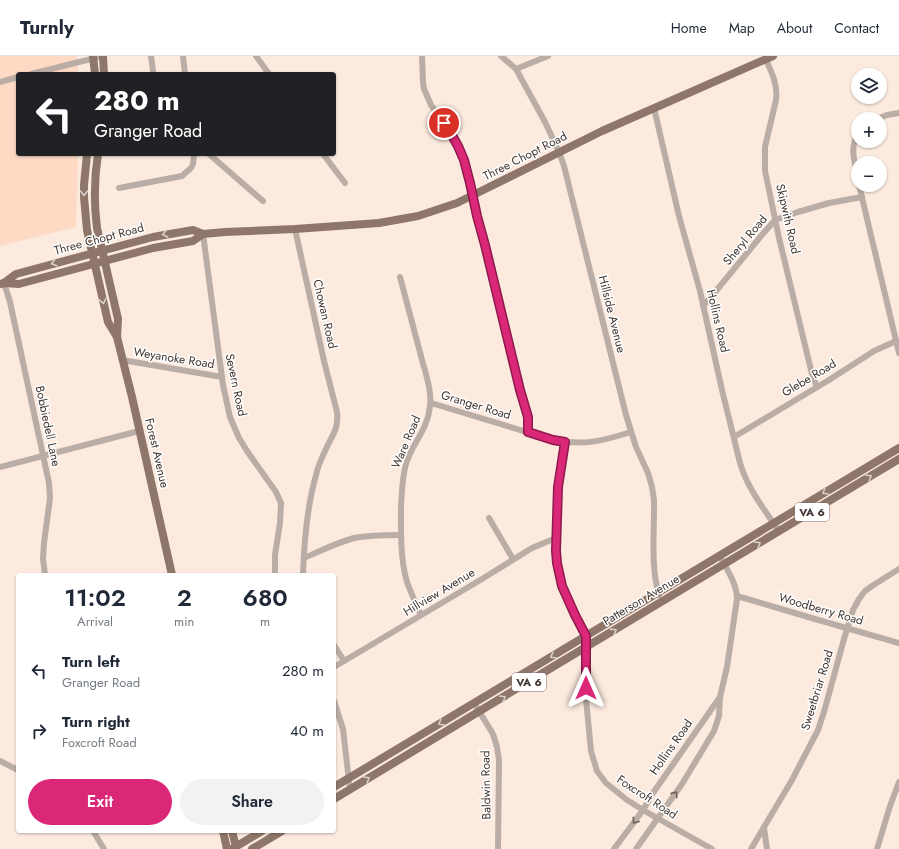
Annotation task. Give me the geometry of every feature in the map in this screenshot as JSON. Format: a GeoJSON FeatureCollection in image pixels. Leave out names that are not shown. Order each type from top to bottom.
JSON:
{"type":"FeatureCollection","features":[{"type":"Feature","properties":{"kind":"main road"},"geometry":{"type":"LineString","coordinates":[[103,56],[104,72]]}},
{"type":"Feature","properties":{"kind":"main road"},"geometry":{"type":"LineString","coordinates":[[93,57],[95,72]]}},
{"type":"Feature","properties":{"kind":"main road","name":"Three Chopt Road"},"geometry":{"type":"LineString","coordinates":[[2,283],[16,274],[102,250],[172,233],[193,230],[203,234],[379,224],[437,210],[473,196],[602,131],[768,57]]}},
{"type":"Feature","properties":{"kind":"main road","name":"Forest Avenue"},"geometry":{"type":"LineString","coordinates":[[87,156],[84,184],[84,208],[87,230],[108,322],[117,336]]}},
{"type":"Feature","properties":{"kind":"main road","name":"Forest Avenue"},"geometry":{"type":"LineString","coordinates":[[98,156],[94,191],[96,218],[118,318],[117,336],[122,360],[132,397],[172,573]]}},
{"type":"Feature","properties":{"kind":"main road","name":"Three Chopt Road"},"geometry":{"type":"LineString","coordinates":[[2,283],[19,284],[152,248],[193,241],[203,234]]}},
{"type":"Feature","properties":{"kind":"main road","name":"Patterson Avenue"},"geometry":{"type":"LineString","coordinates":[[336,786],[773,523],[898,454]]}},
{"type":"Feature","properties":{"kind":"main road","name":"Patterson Avenue"},"geometry":{"type":"LineString","coordinates":[[336,798],[779,531],[898,454]]}},
{"type":"Feature","properties":{"kind":"main road"},"geometry":{"type":"LineString","coordinates":[[223,833],[227,849]]}},
{"type":"Feature","properties":{"kind":"main road"},"geometry":{"type":"LineString","coordinates":[[232,833],[234,848],[259,833]]}},
{"type":"Feature","properties":{"kind":"main road"},"geometry":{"type":"LineString","coordinates":[[252,849],[279,833]]}},
{"type":"Feature","properties":{"kind":"street"},"geometry":{"type":"LineString","coordinates":[[38,72],[93,57],[103,56]]}},
{"type":"Feature","properties":{"kind":"street"},"geometry":{"type":"LineString","coordinates":[[151,56],[153,72]]}},
{"type":"Feature","properties":{"kind":"street"},"geometry":{"type":"LineString","coordinates":[[183,56],[185,72]]}},
{"type":"Feature","properties":{"kind":"street"},"geometry":{"type":"LineString","coordinates":[[256,56],[268,72]]}},
{"type":"Feature","properties":{"kind":"street"},"geometry":{"type":"LineString","coordinates":[[422,56],[424,89],[431,105],[450,132],[464,160],[520,390],[528,417],[528,432]]}},
{"type":"Feature","properties":{"kind":"street","name":"Hillside Avenue"},"geometry":{"type":"LineString","coordinates":[[501,56],[516,68],[559,152],[564,166],[626,415],[636,447],[648,473],[652,487],[654,500],[654,572],[661,602]]}},
{"type":"Feature","properties":{"kind":"street"},"geometry":{"type":"LineString","coordinates":[[516,68],[548,56]]}},
{"type":"Feature","properties":{"kind":"street","name":"Skipwith Road"},"geometry":{"type":"LineString","coordinates":[[768,57],[777,94],[767,135],[764,159],[765,171],[775,220],[816,387]]}},
{"type":"Feature","properties":{"kind":"street"},"geometry":{"type":"LineString","coordinates":[[0,82],[16,78]]}},
{"type":"Feature","properties":{"kind":"street","name":"Hollins Road"},"geometry":{"type":"LineString","coordinates":[[654,108],[679,216],[700,292],[722,390],[744,475],[752,491],[779,531]]}},
{"type":"Feature","properties":{"kind":"street"},"geometry":{"type":"LineString","coordinates":[[887,115],[899,113]]}},
{"type":"Feature","properties":{"kind":"street"},"geometry":{"type":"LineString","coordinates":[[119,188],[182,176],[191,168],[194,156]]}},
{"type":"Feature","properties":{"kind":"street"},"geometry":{"type":"LineString","coordinates":[[211,156],[263,201]]}},
{"type":"Feature","properties":{"kind":"street"},"geometry":{"type":"LineString","coordinates":[[325,156],[345,183]]}},
{"type":"Feature","properties":{"kind":"street"},"geometry":{"type":"LineString","coordinates":[[861,192],[899,353]]}},
{"type":"Feature","properties":{"kind":"street","name":"Sheryl Road"},"geometry":{"type":"LineString","coordinates":[[703,306],[760,236],[775,220],[798,212],[862,197]]}},
{"type":"Feature","properties":{"kind":"street","name":"Chowan Road"},"geometry":{"type":"LineString","coordinates":[[295,229],[322,353],[337,412],[337,424],[326,448],[314,481],[307,516],[303,573]]}},
{"type":"Feature","properties":{"kind":"street","name":"Severn Road"},"geometry":{"type":"LineString","coordinates":[[203,234],[227,405],[234,427],[247,451],[268,479],[279,498],[281,509],[275,555],[275,573]]}},
{"type":"Feature","properties":{"kind":"street","name":"Ware Road"},"geometry":{"type":"LineString","coordinates":[[400,277],[428,383],[431,403],[428,420],[406,464],[402,488],[401,535],[404,569],[407,581],[421,615]]}},
{"type":"Feature","properties":{"kind":"street","name":"Bobbiedell Lane"},"geometry":{"type":"LineString","coordinates":[[2,283],[10,302],[49,483],[50,498],[43,559],[45,573]]}},
{"type":"Feature","properties":{"kind":"street","name":"Glebe Road"},"geometry":{"type":"LineString","coordinates":[[734,437],[874,351],[896,341]]}},
{"type":"Feature","properties":{"kind":"street","name":"Weyanoke Road"},"geometry":{"type":"LineString","coordinates":[[122,360],[222,377]]}},
{"type":"Feature","properties":{"kind":"street","name":"Granger Road"},"geometry":{"type":"LineString","coordinates":[[431,403],[553,440],[565,442],[579,443],[597,441],[631,432]]}},
{"type":"Feature","properties":{"kind":"street"},"geometry":{"type":"LineString","coordinates":[[0,467],[139,430]]}},
{"type":"Feature","properties":{"kind":"street","name":"Foxcroft Road"},"geometry":{"type":"LineString","coordinates":[[565,442],[558,487],[556,538],[557,563],[562,586],[586,636],[586,699],[591,751],[597,771],[606,783],[616,792],[643,810],[712,849]]}},
{"type":"Feature","properties":{"kind":"street"},"geometry":{"type":"LineString","coordinates":[[489,518],[513,559]]}},
{"type":"Feature","properties":{"kind":"street"},"geometry":{"type":"LineString","coordinates":[[304,558],[335,544],[354,538],[366,536],[401,535]]}},
{"type":"Feature","properties":{"kind":"street","name":"Hillview Avenue"},"geometry":{"type":"LineString","coordinates":[[336,666],[513,559],[532,548],[556,538]]}},
{"type":"Feature","properties":{"kind":"street","name":"Hollins Road"},"geometry":{"type":"LineString","coordinates":[[636,849],[682,784],[714,731],[719,716],[720,697],[727,667],[737,596],[735,586],[719,556]]}},
{"type":"Feature","properties":{"kind":"street","name":"Sweetbriar Road"},"geometry":{"type":"LineString","coordinates":[[751,849],[792,780],[818,730],[847,628],[858,599],[875,584],[899,569]]}},
{"type":"Feature","properties":{"kind":"street","name":"Woodberry Road"},"geometry":{"type":"LineString","coordinates":[[737,596],[899,643]]}},
{"type":"Feature","properties":{"kind":"street"},"geometry":{"type":"LineString","coordinates":[[336,648],[344,661]]}},
{"type":"Feature","properties":{"kind":"street","name":"Hollins Road"},"geometry":{"type":"LineString","coordinates":[[614,849],[643,810],[653,793],[720,697]]}},
{"type":"Feature","properties":{"kind":"street","name":"Baldwin Road"},"geometry":{"type":"LineString","coordinates":[[474,703],[491,729],[497,746],[499,760],[498,849]]}},
{"type":"Feature","properties":{"kind":"street"},"geometry":{"type":"LineString","coordinates":[[336,707],[343,729],[350,790]]}},
{"type":"Feature","properties":{"kind":"street"},"geometry":{"type":"LineString","coordinates":[[0,761],[16,769]]}},
{"type":"Feature","properties":{"kind":"street"},"geometry":{"type":"LineString","coordinates":[[877,849],[899,782]]}},
{"type":"Feature","properties":{"kind":"street"},"geometry":{"type":"LineString","coordinates":[[764,828],[767,849]]}},
{"type":"Feature","properties":{"kind":"street"},"geometry":{"type":"LineString","coordinates":[[94,833],[104,849]]}},
{"type":"Feature","properties":{"kind":"shaded area"},"geometry":{"type":"Polygon","coordinates":[[[0,56],[77,56],[78,72],[16,72],[16,156],[78,156],[76,227],[0,246],[0,56]]]}},
{"type":"Feature","properties":{"kind":"route"},"geometry":{"type":"LineString","coordinates":[[444,123],[458,146],[464,160],[520,390],[528,417],[528,432],[553,440],[565,442],[558,487],[557,563],[562,586],[586,636],[586,688]]}}]}
